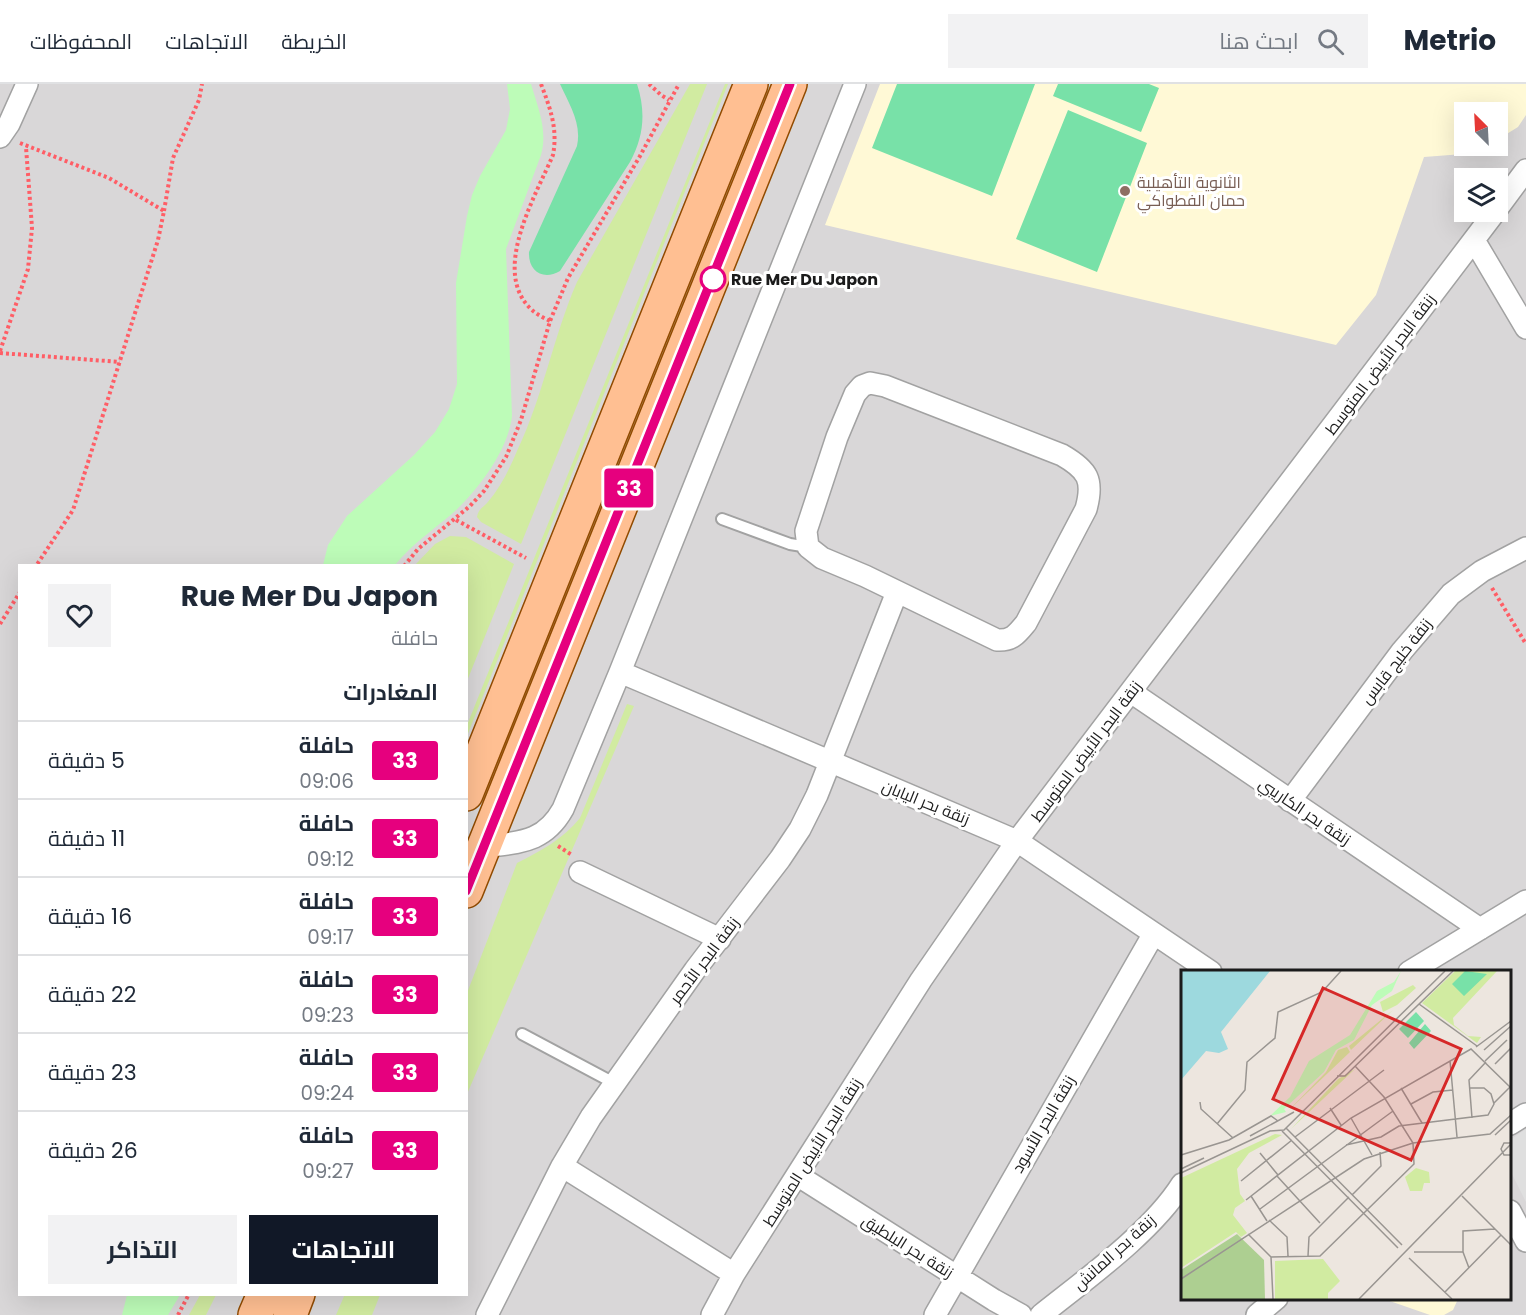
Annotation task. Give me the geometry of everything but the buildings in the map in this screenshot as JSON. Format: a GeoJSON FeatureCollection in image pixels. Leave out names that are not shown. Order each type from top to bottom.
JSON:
{"type":"FeatureCollection","features":[{"type":"Feature","properties":{"kind":"main road"},"geometry":{"type":"LineString","coordinates":[[468,789],[751,84]]}},
{"type":"Feature","properties":{"kind":"main road"},"geometry":{"type":"LineString","coordinates":[[468,886],[790,84]]}},
{"type":"Feature","properties":{"kind":"main road"},"geometry":{"type":"LineString","coordinates":[[255,1315],[263,1296]]}},
{"type":"Feature","properties":{"kind":"main road"},"geometry":{"type":"LineString","coordinates":[[290,1315],[297,1296]]}},
{"type":"Feature","properties":{"kind":"street"},"geometry":{"type":"LineString","coordinates":[[1,136],[27,84]]}},
{"type":"Feature","properties":{"kind":"street"},"geometry":{"type":"LineString","coordinates":[[485,847],[530,840],[540,835],[557,819],[620,672],[855,84]]}},
{"type":"Feature","properties":{"kind":"street","name":"زنقة البحر الأبيض المتوسط"},"geometry":{"type":"LineString","coordinates":[[1508,194],[1526,170]]}},
{"type":"Feature","properties":{"kind":"street","name":"زنقة البحر الأبيض المتوسط"},"geometry":{"type":"LineString","coordinates":[[712,1315],[734,1274],[921,980],[1017,841],[1487,222]]}},
{"type":"Feature","properties":{"kind":"street"},"geometry":{"type":"LineString","coordinates":[[1474,240],[1526,328]]}},
{"type":"Feature","properties":{"kind":"street"},"geometry":{"type":"LineString","coordinates":[[870,383],[885,386],[1062,455],[1080,467],[1089,480],[1090,495],[1086,509],[1026,623],[1015,636],[1007,641],[997,640],[822,558],[808,547],[806,531],[837,437],[855,394],[862,386],[870,383]]}},
{"type":"Feature","properties":{"kind":"street","name":"زنقة خليج قابس"},"geometry":{"type":"LineString","coordinates":[[1290,801],[1426,621],[1451,594],[1482,572],[1526,548]]}},
{"type":"Feature","properties":{"kind":"street","name":"زنقة البحر الأحمر"},"geometry":{"type":"LineString","coordinates":[[487,1315],[562,1166],[591,1117],[695,970],[780,859],[800,829],[817,795],[897,592]]}},
{"type":"Feature","properties":{"kind":"street","name":"زنقة بحر اليابان"},"geometry":{"type":"LineString","coordinates":[[620,672],[1017,841],[1208,970]]}},
{"type":"Feature","properties":{"kind":"street","name":"زنقة بحر الكاريبي"},"geometry":{"type":"LineString","coordinates":[[1131,692],[1480,929]]}},
{"type":"Feature","properties":{"kind":"street"},"geometry":{"type":"LineString","coordinates":[[576,864],[720,939]]}},
{"type":"Feature","properties":{"kind":"street"},"geometry":{"type":"LineString","coordinates":[[1411,970],[1526,901]]}},
{"type":"Feature","properties":{"kind":"street","name":"زنقة البحر الأسود"},"geometry":{"type":"LineString","coordinates":[[935,1315],[1153,934]]}},
{"type":"Feature","properties":{"kind":"street"},"geometry":{"type":"LineString","coordinates":[[1511,1123],[1526,1114]]}},
{"type":"Feature","properties":{"kind":"street"},"geometry":{"type":"LineString","coordinates":[[562,1166],[734,1274]]}},
{"type":"Feature","properties":{"kind":"street","name":"زنقة بحر البلطيق"},"geometry":{"type":"LineString","coordinates":[[797,1175],[1021,1315]]}},
{"type":"Feature","properties":{"kind":"street","name":"زنقة بحر المانش"},"geometry":{"type":"LineString","coordinates":[[1041,1315],[1130,1241],[1174,1196],[1181,1186]]}},
{"type":"Feature","properties":{"kind":"street"},"geometry":{"type":"LineString","coordinates":[[1511,1215],[1526,1241]]}},
{"type":"Feature","properties":{"kind":"street"},"geometry":{"type":"LineString","coordinates":[[1257,1315],[1276,1300]]}},
{"type":"Feature","properties":{"kind":"lane"},"geometry":{"type":"LineString","coordinates":[[722,519],[790,544],[808,547]]}},
{"type":"Feature","properties":{"kind":"lane"},"geometry":{"type":"LineString","coordinates":[[522,1034],[614,1083]]}},
{"type":"Feature","properties":{"kind":"path"},"geometry":{"type":"LineString","coordinates":[[37,564],[73,510],[158,240],[173,158],[195,110],[202,84]]}},
{"type":"Feature","properties":{"kind":"path"},"geometry":{"type":"LineString","coordinates":[[541,84],[554,121],[555,144],[553,155],[516,245],[514,266],[516,285],[526,304],[550,321]]}},
{"type":"Feature","properties":{"kind":"path"},"geometry":{"type":"LineString","coordinates":[[649,84],[669,100]]}},
{"type":"Feature","properties":{"kind":"path"},"geometry":{"type":"LineString","coordinates":[[406,564],[418,549],[456,520],[484,491],[506,457],[521,420],[550,321],[568,278],[640,156],[679,84]]}},
{"type":"Feature","properties":{"kind":"path"},"geometry":{"type":"LineString","coordinates":[[1,136],[109,178],[164,211]]}},
{"type":"Feature","properties":{"kind":"path"},"geometry":{"type":"LineString","coordinates":[[26,147],[32,228],[28,269],[0,352],[120,362]]}},
{"type":"Feature","properties":{"kind":"path"},"geometry":{"type":"LineString","coordinates":[[456,520],[526,558]]}},
{"type":"Feature","properties":{"kind":"path"},"geometry":{"type":"LineString","coordinates":[[1482,572],[1526,644]]}},
{"type":"Feature","properties":{"kind":"path"},"geometry":{"type":"LineString","coordinates":[[0,624],[18,595]]}},
{"type":"Feature","properties":{"kind":"path"},"geometry":{"type":"LineString","coordinates":[[550,840],[576,864]]}},
{"type":"Feature","properties":{"kind":"path"},"geometry":{"type":"LineString","coordinates":[[178,1315],[188,1296]]}},
{"type":"Feature","properties":{"kind":"shaded area"},"geometry":{"type":"Polygon","coordinates":[[[0,84],[1526,84],[1526,1315],[0,1315],[0,84]]]}},
{"type":"Feature","properties":{"kind":"shaded area","name":"الثانوية التأهيلية حمان الفطواكي"},"geometry":{"type":"Polygon","coordinates":[[[880,84],[1526,84],[1526,115],[1518,127],[1508,133],[1508,102],[1454,102],[1454,155],[1424,157],[1376,295],[1336,345],[825,225],[880,84]]]}},
{"type":"Feature","properties":{"kind":"shaded area"},"geometry":{"type":"Polygon","coordinates":[[[1526,1129],[1526,1202],[1511,1172],[1511,1139],[1526,1129]]]}},
{"type":"Feature","properties":{"kind":"shaded area"},"geometry":{"type":"Polygon","coordinates":[[[1387,1300],[1458,1300],[1453,1310],[1444,1315],[1430,1315],[1387,1300]]]}},
{"type":"Feature","properties":{"kind":"green space"},"geometry":{"type":"Polygon","coordinates":[[[507,84],[531,84],[541,119],[543,146],[506,249],[512,416],[505,443],[490,469],[472,493],[453,513],[408,550],[396,564],[323,564],[328,545],[347,516],[414,455],[435,432],[449,409],[457,384],[456,283],[467,216],[480,176],[506,130],[510,109],[507,84]]]}},
{"type":"Feature","properties":{"kind":"green space"},"geometry":{"type":"Polygon","coordinates":[[[560,84],[637,84],[642,104],[642,124],[638,143],[630,162],[560,271],[548,275],[534,269],[529,259],[529,252],[577,146],[578,138],[574,114],[560,84]]]}},
{"type":"Feature","properties":{"kind":"green space"},"geometry":{"type":"Polygon","coordinates":[[[690,84],[707,84],[521,544],[481,522],[477,517],[480,509],[492,497],[504,478],[526,430],[577,282],[690,84]]]}},
{"type":"Feature","properties":{"kind":"green space"},"geometry":{"type":"Polygon","coordinates":[[[725,84],[728,84],[468,734],[468,723],[725,84]]]}},
{"type":"Feature","properties":{"kind":"green space"},"geometry":{"type":"Polygon","coordinates":[[[897,84],[1035,84],[992,196],[872,148],[897,84]]]}},
{"type":"Feature","properties":{"kind":"green space"},"geometry":{"type":"Polygon","coordinates":[[[1058,84],[1149,84],[1159,88],[1141,132],[1053,96],[1058,84]]]}},
{"type":"Feature","properties":{"kind":"green space"},"geometry":{"type":"Polygon","coordinates":[[[1068,110],[1147,143],[1097,272],[1016,239],[1068,110]]]}},
{"type":"Feature","properties":{"kind":"green space"},"geometry":{"type":"Polygon","coordinates":[[[450,536],[466,537],[514,564],[468,679],[468,564],[416,564],[435,544],[450,536]]]}},
{"type":"Feature","properties":{"kind":"green space"},"geometry":{"type":"Polygon","coordinates":[[[627,704],[634,706],[468,1092],[468,990],[517,863],[551,844],[580,818],[627,704]]]}},
{"type":"Feature","properties":{"kind":"green space"},"geometry":{"type":"Polygon","coordinates":[[[127,1296],[179,1296],[168,1315],[122,1315],[127,1296]]]}},
{"type":"Feature","properties":{"kind":"green space"},"geometry":{"type":"Polygon","coordinates":[[[199,1296],[216,1296],[206,1315],[189,1315],[199,1296]]]}},
{"type":"Feature","properties":{"kind":"green space"},"geometry":{"type":"Polygon","coordinates":[[[344,1296],[380,1296],[372,1315],[336,1315],[344,1296]]]}},
{"type":"Feature","properties":{"kind":"bus line","name":"33"},"geometry":{"type":"LineString","coordinates":[[468,886],[790,84]]}},
{"type":"Feature","properties":{"kind":"place","name":"الثانوية التأهيلية حمان الفطواكي"},"geometry":{"type":"Point","coordinates":[1125,191]}},
{"type":"Feature","properties":{"kind":"place","name":"Rue Mer Du Japon"},"geometry":{"type":"Point","coordinates":[713,279]}}]}
